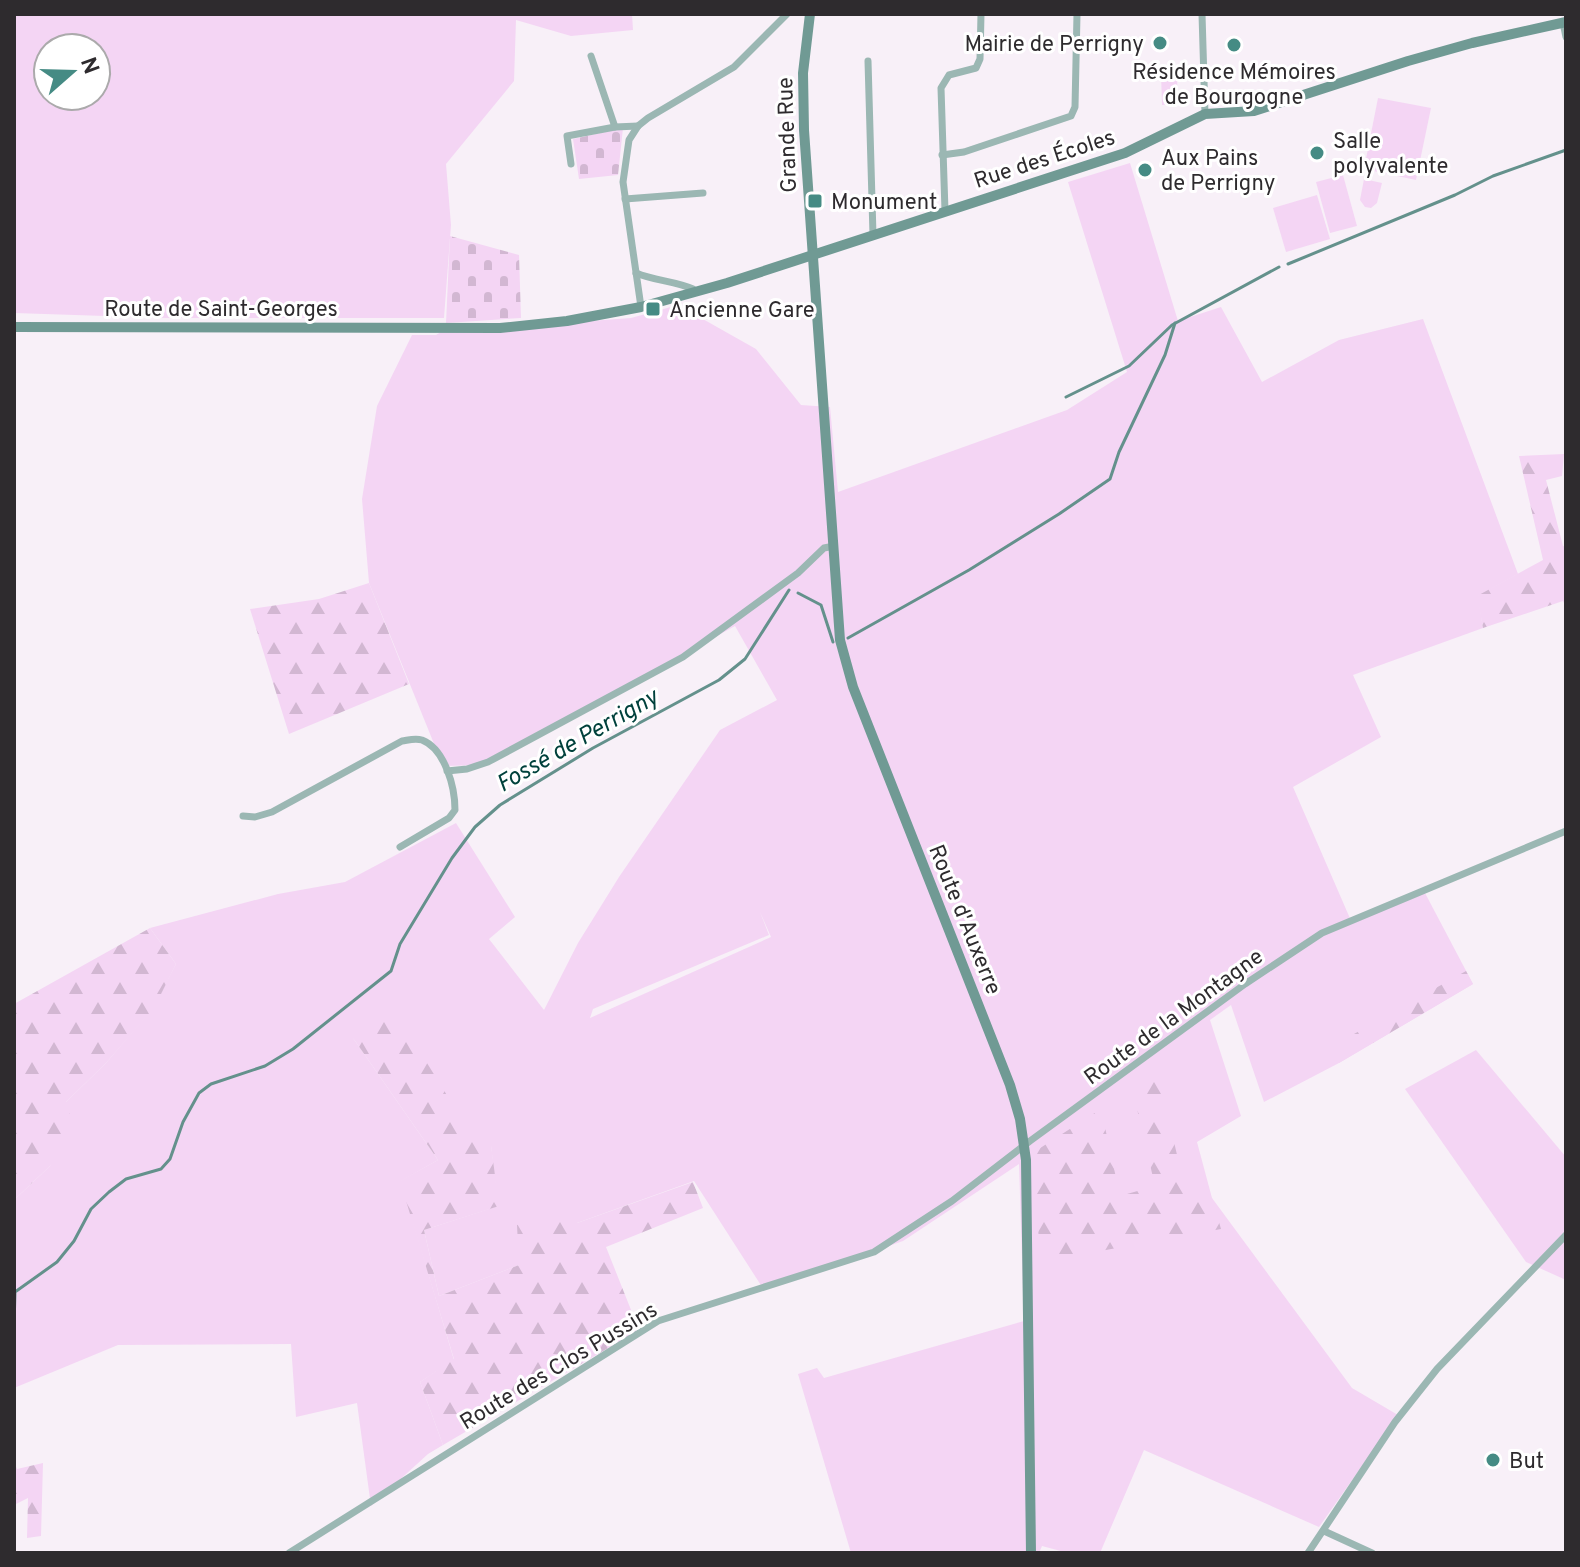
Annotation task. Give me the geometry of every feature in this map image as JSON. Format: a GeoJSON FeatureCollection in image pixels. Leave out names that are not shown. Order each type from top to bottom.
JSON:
{"type":"FeatureCollection","features":[{"type":"Feature","properties":{"kind":"main road","name":"Grande Rue"},"geometry":{"type":"LineString","coordinates":[[810,14],[803,57],[803,85],[817,306]]}},
{"type":"Feature","properties":{"kind":"main road","name":"Rue des Écoles"},"geometry":{"type":"LineString","coordinates":[[641,307],[1125,153],[1205,114],[1254,111],[1408,61],[1564,23]]}},
{"type":"Feature","properties":{"kind":"main road","name":"Route d'Auxerre"},"geometry":{"type":"LineString","coordinates":[[817,306],[840,640],[848,674],[1010,1085],[1025,1145],[1031,1553]]}},
{"type":"Feature","properties":{"kind":"main road","name":"Route de Saint-Georges"},"geometry":{"type":"LineString","coordinates":[[14,327],[500,328],[554,323],[641,307]]}},
{"type":"Feature","properties":{"kind":"street"},"geometry":{"type":"LineString","coordinates":[[641,307],[623,182],[629,140],[638,126],[734,67],[787,14]]}},
{"type":"Feature","properties":{"kind":"street"},"geometry":{"type":"LineString","coordinates":[[945,211],[941,88],[949,75],[976,68],[980,59],[981,14]]}},
{"type":"Feature","properties":{"kind":"street"},"geometry":{"type":"LineString","coordinates":[[942,155],[964,152],[1071,116],[1075,107],[1077,14]]}},
{"type":"Feature","properties":{"kind":"street"},"geometry":{"type":"LineString","coordinates":[[1202,14],[1205,114]]}},
{"type":"Feature","properties":{"kind":"street"},"geometry":{"type":"LineString","coordinates":[[1564,23],[1566,37]]}},
{"type":"Feature","properties":{"kind":"street"},"geometry":{"type":"LineString","coordinates":[[591,56],[615,127]]}},
{"type":"Feature","properties":{"kind":"street"},"geometry":{"type":"LineString","coordinates":[[868,61],[873,235]]}},
{"type":"Feature","properties":{"kind":"street"},"geometry":{"type":"LineString","coordinates":[[571,164],[567,136],[638,126]]}},
{"type":"Feature","properties":{"kind":"street"},"geometry":{"type":"LineString","coordinates":[[625,199],[703,193]]}},
{"type":"Feature","properties":{"kind":"street"},"geometry":{"type":"LineString","coordinates":[[636,273],[652,280],[681,284],[694,292]]}},
{"type":"Feature","properties":{"kind":"street"},"geometry":{"type":"LineString","coordinates":[[447,771],[488,762],[683,657],[798,573],[824,548],[834,546]]}},
{"type":"Feature","properties":{"kind":"street"},"geometry":{"type":"LineString","coordinates":[[243,816],[255,817],[272,812],[402,741],[418,738],[426,741],[442,758],[455,810],[449,818],[400,847]]}},
{"type":"Feature","properties":{"kind":"street","name":"Route de la Montagne"},"geometry":{"type":"LineString","coordinates":[[1025,1145],[1245,984],[1322,933],[1566,831]]}},
{"type":"Feature","properties":{"kind":"street","name":"Route des Clos Pussins"},"geometry":{"type":"LineString","coordinates":[[289,1553],[658,1321],[874,1252],[952,1201],[1025,1145]]}},
{"type":"Feature","properties":{"kind":"street"},"geometry":{"type":"LineString","coordinates":[[1308,1553],[1395,1422],[1437,1369],[1566,1235]]}},
{"type":"Feature","properties":{"kind":"street"},"geometry":{"type":"LineString","coordinates":[[1324,1531],[1372,1553]]}},
{"type":"Feature","properties":{"kind":"green space"},"geometry":{"type":"Polygon","coordinates":[[[14,14],[632,14],[633,30],[571,36],[516,20],[514,81],[446,164],[451,225],[444,318],[166,318],[14,313],[14,14]]]}},
{"type":"Feature","properties":{"kind":"green space"},"geometry":{"type":"Polygon","coordinates":[[[1161,74],[1177,76],[1178,105],[1162,105],[1161,74]]]}},
{"type":"Feature","properties":{"kind":"green space"},"geometry":{"type":"Polygon","coordinates":[[[1378,98],[1431,108],[1416,180],[1364,169],[1378,98]]]}},
{"type":"Feature","properties":{"kind":"green space"},"geometry":{"type":"Polygon","coordinates":[[[623,128],[618,175],[579,179],[573,139],[623,128]]]}},
{"type":"Feature","properties":{"kind":"green space"},"geometry":{"type":"Polygon","coordinates":[[[1130,163],[1178,321],[1221,307],[1262,382],[1339,340],[1423,319],[1518,574],[1478,596],[1483,628],[1353,675],[1381,737],[1293,787],[1352,923],[1425,893],[1473,984],[1339,1063],[1264,1102],[1231,1005],[1210,1020],[1241,1116],[1197,1142],[1212,1198],[1352,1388],[1398,1415],[1319,1527],[1144,1450],[1100,1553],[1068,1553],[1042,1546],[1039,1553],[851,1553],[798,1374],[817,1368],[824,1378],[1024,1321],[1019,1164],[903,1241],[764,1290],[694,1181],[577,1223],[519,1265],[439,1296],[424,1230],[498,1206],[491,1146],[479,1148],[353,1038],[438,1160],[401,1181],[454,1360],[420,1382],[443,1445],[428,1454],[371,1506],[357,1403],[296,1417],[291,1344],[118,1345],[14,1388],[14,1200],[50,1166],[66,1102],[106,1063],[153,1008],[176,964],[150,928],[278,894],[345,882],[456,823],[515,917],[489,939],[544,1010],[578,943],[619,877],[720,730],[777,700],[735,626],[484,765],[443,766],[369,583],[362,499],[377,406],[412,335],[631,318],[678,305],[756,349],[801,405],[830,407],[838,492],[1067,410],[1127,372],[1068,182],[1130,163]],[[760,912],[769,935],[593,1009],[590,1018],[771,937],[760,912]]]}},
{"type":"Feature","properties":{"kind":"green space"},"geometry":{"type":"Polygon","coordinates":[[[1343,175],[1357,226],[1330,233],[1316,182],[1343,175]]]}},
{"type":"Feature","properties":{"kind":"green space"},"geometry":{"type":"Polygon","coordinates":[[[1364,179],[1382,183],[1377,203],[1371,208],[1365,207],[1360,200],[1364,179]]]}},
{"type":"Feature","properties":{"kind":"green space"},"geometry":{"type":"Polygon","coordinates":[[[1317,195],[1330,239],[1286,252],[1273,208],[1317,195]]]}},
{"type":"Feature","properties":{"kind":"green space"},"geometry":{"type":"Polygon","coordinates":[[[450,236],[519,255],[521,318],[446,323],[450,236]]]}},
{"type":"Feature","properties":{"kind":"green space"},"geometry":{"type":"Polygon","coordinates":[[[1564,454],[1562,476],[1546,480],[1563,546],[1566,547],[1566,607],[1563,601],[1483,628],[1477,596],[1543,560],[1519,456],[1564,454]]]}},
{"type":"Feature","properties":{"kind":"green space"},"geometry":{"type":"Polygon","coordinates":[[[369,583],[409,684],[289,734],[250,609],[319,599],[369,583]]]}},
{"type":"Feature","properties":{"kind":"green space"},"geometry":{"type":"Polygon","coordinates":[[[150,928],[176,964],[154,1008],[106,1063],[66,1102],[74,1130],[50,1166],[14,1200],[14,1004],[150,928]]]}},
{"type":"Feature","properties":{"kind":"green space"},"geometry":{"type":"Polygon","coordinates":[[[1466,971],[1473,984],[1339,1063],[1338,1043],[1466,971]]]}},
{"type":"Feature","properties":{"kind":"green space"},"geometry":{"type":"Polygon","coordinates":[[[396,1013],[479,1147],[491,1145],[499,1206],[424,1230],[439,1296],[519,1265],[517,1225],[570,1209],[577,1223],[693,1182],[703,1208],[606,1247],[639,1330],[443,1445],[420,1382],[454,1359],[400,1181],[438,1160],[353,1038],[396,1013]]]}},
{"type":"Feature","properties":{"kind":"green space"},"geometry":{"type":"Polygon","coordinates":[[[1476,1050],[1566,1157],[1566,1280],[1526,1262],[1405,1089],[1476,1050]]]}},
{"type":"Feature","properties":{"kind":"green space"},"geometry":{"type":"Polygon","coordinates":[[[1156,1065],[1185,1189],[1212,1198],[1221,1229],[1040,1262],[1034,1152],[1101,1109],[1120,1196],[1155,1186],[1131,1083],[1156,1065]]]}},
{"type":"Feature","properties":{"kind":"green space"},"geometry":{"type":"Polygon","coordinates":[[[14,1462],[17,1469],[43,1463],[41,1536],[27,1538],[28,1498],[14,1505],[14,1462]]]}},
{"type":"Feature","properties":{"kind":"waterway","name":"Fossé de Perrigny"},"geometry":{"type":"LineString","coordinates":[[1288,264],[1455,195],[1493,176],[1566,150]]}},
{"type":"Feature","properties":{"kind":"waterway","name":"Fossé de Perrigny"},"geometry":{"type":"LineString","coordinates":[[1066,397],[1129,366],[1172,325],[1279,267]]}},
{"type":"Feature","properties":{"kind":"waterway","name":"Fossé de Perrigny"},"geometry":{"type":"LineString","coordinates":[[848,638],[969,570],[1110,479],[1119,452],[1165,355],[1175,323]]}},
{"type":"Feature","properties":{"kind":"waterway","name":"Fossé de Perrigny"},"geometry":{"type":"LineString","coordinates":[[14,1326],[15,1292],[57,1262],[74,1241],[91,1209],[109,1192],[126,1179],[161,1169],[170,1159],[183,1122],[199,1093],[211,1084],[265,1066],[293,1049],[391,971],[400,944],[452,858],[475,827],[500,805],[593,748],[719,680],[745,659],[789,590]]}},
{"type":"Feature","properties":{"kind":"waterway","name":"Fossé de Perrigny"},"geometry":{"type":"LineString","coordinates":[[798,593],[821,605],[833,642]]}},
{"type":"Feature","properties":{"kind":"place","name":"Mairie de Perrigny"},"geometry":{"type":"Point","coordinates":[1160,43]}},
{"type":"Feature","properties":{"kind":"place","name":"Résidence Mémoires de Bourgogne"},"geometry":{"type":"Point","coordinates":[1234,45]}},
{"type":"Feature","properties":{"kind":"place","name":"Salle polyvalente"},"geometry":{"type":"Point","coordinates":[1317,153]}},
{"type":"Feature","properties":{"kind":"place","name":"Aux Pains de Perrigny"},"geometry":{"type":"Point","coordinates":[1145,170]}},
{"type":"Feature","properties":{"kind":"place","name":"Monument"},"geometry":{"type":"Point","coordinates":[815,201]}},
{"type":"Feature","properties":{"kind":"place","name":"Ancienne Gare"},"geometry":{"type":"Point","coordinates":[653,309]}},
{"type":"Feature","properties":{"kind":"place","name":"But"},"geometry":{"type":"Point","coordinates":[1493,1460]}}]}
